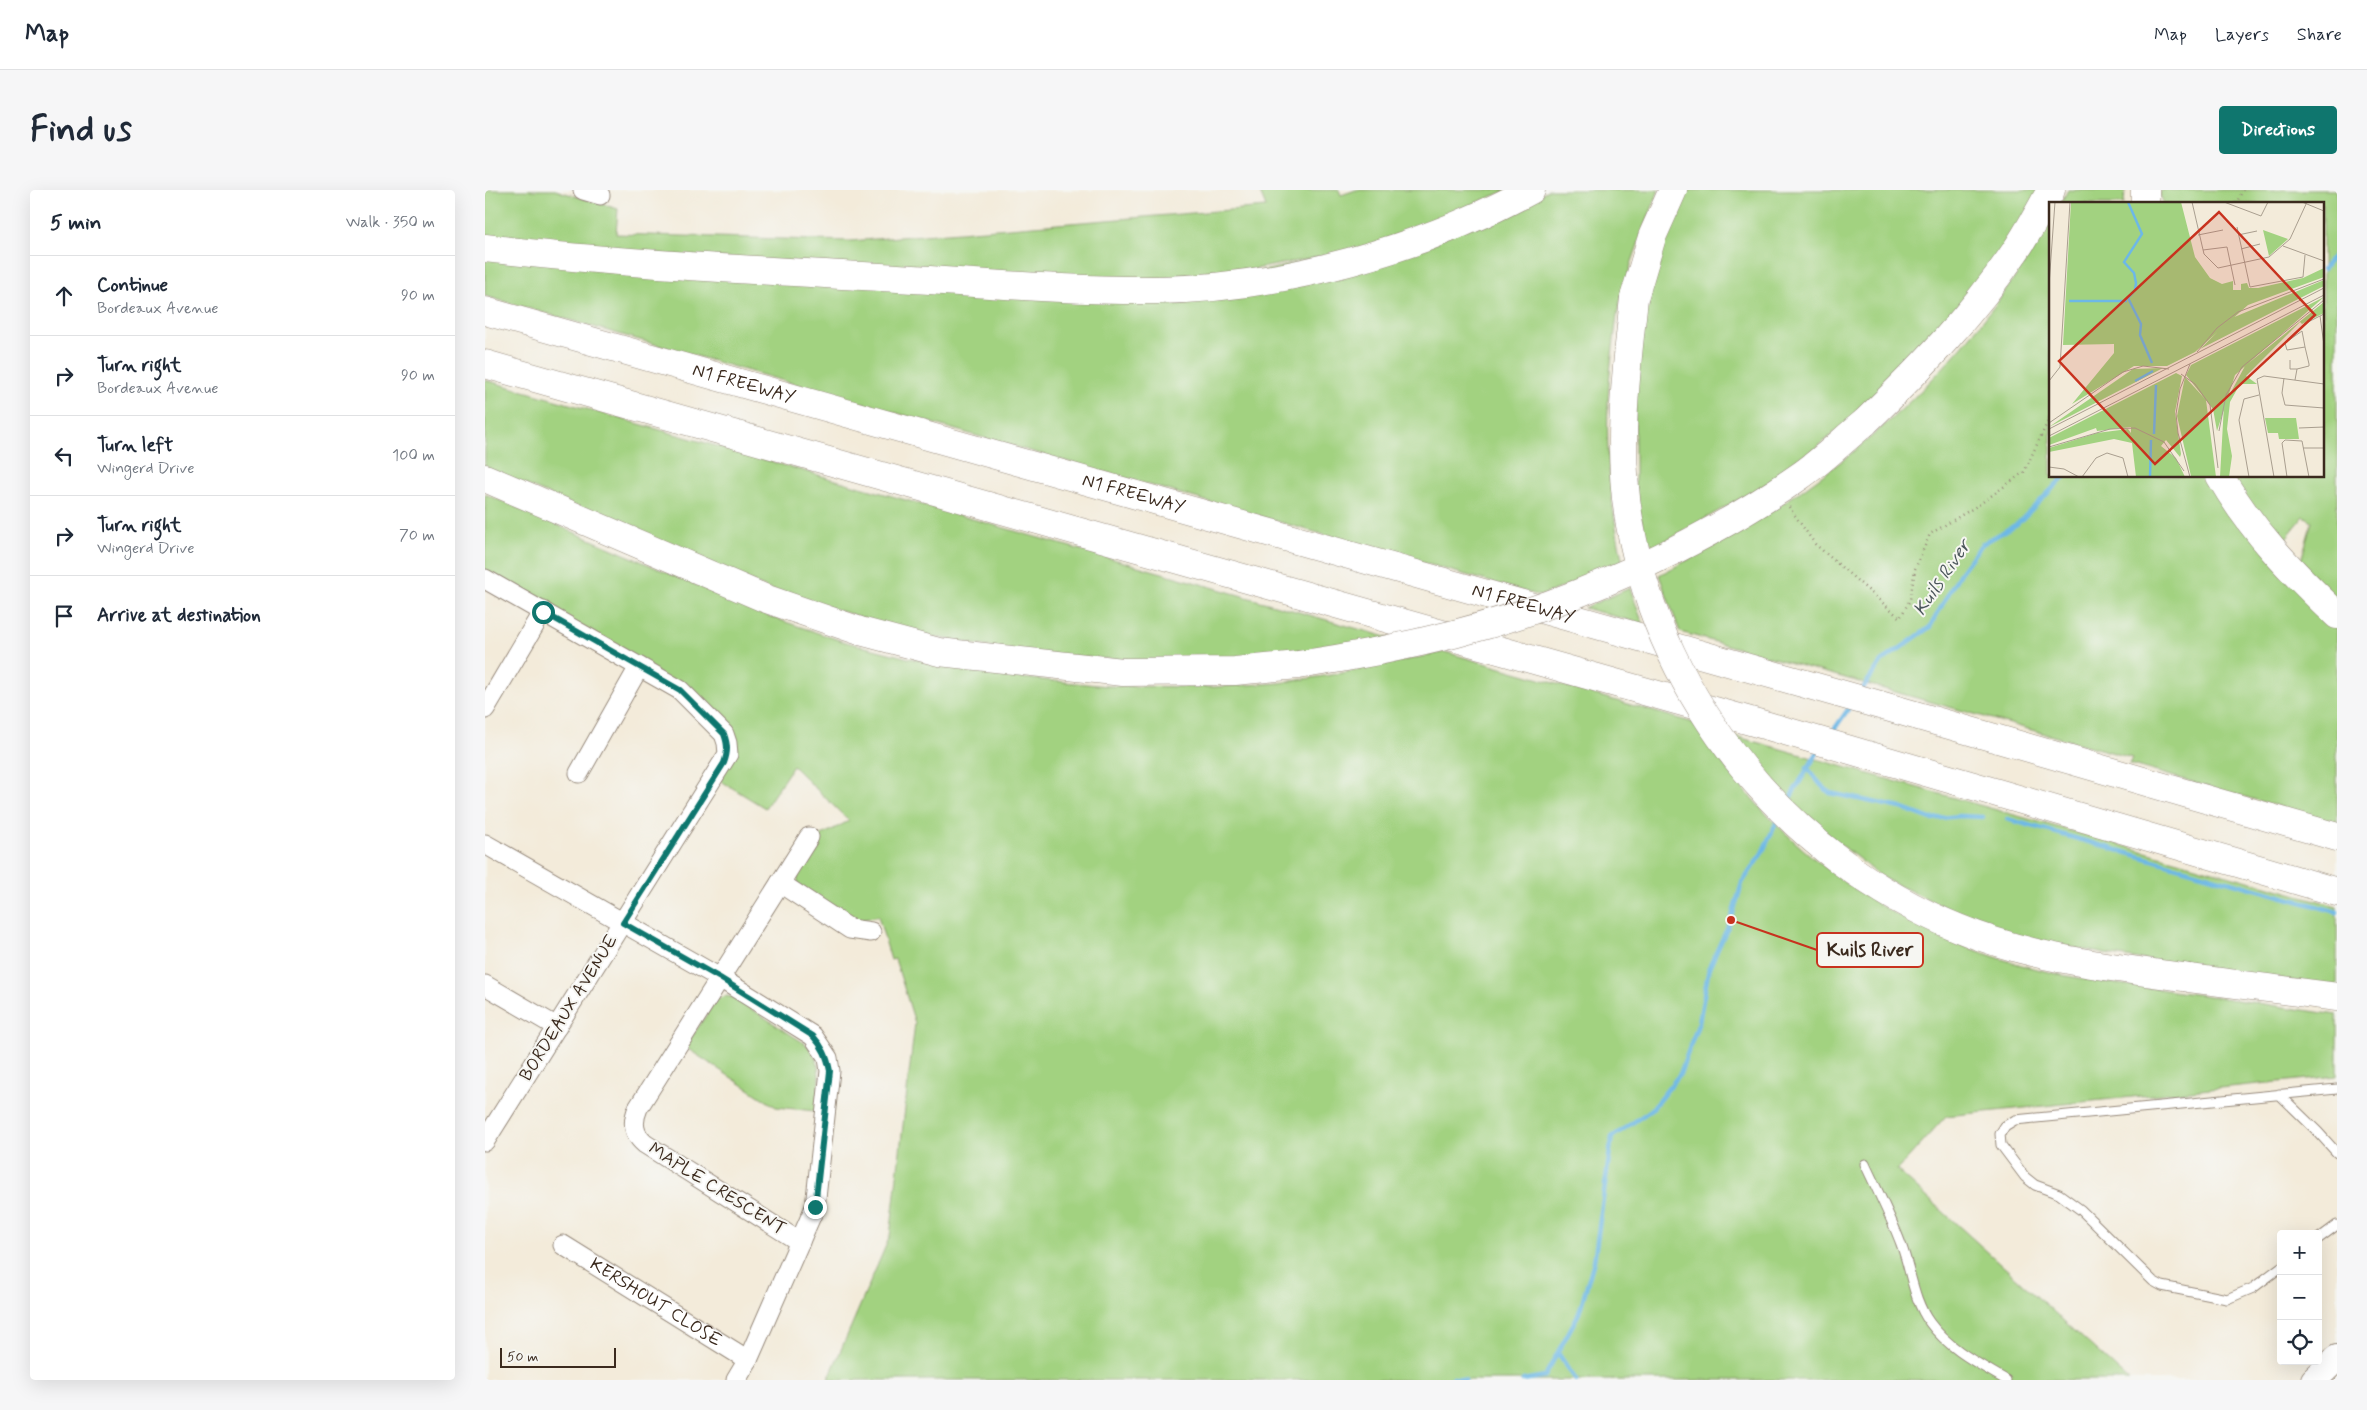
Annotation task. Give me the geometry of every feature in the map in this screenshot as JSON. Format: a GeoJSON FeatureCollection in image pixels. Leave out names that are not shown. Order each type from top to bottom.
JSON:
{"type":"FeatureCollection","features":[{"type":"Feature","properties":{"kind":"highway"},"geometry":{"type":"LineString","coordinates":[[485,248],[616,262],[1015,285],[1159,290],[1235,284],[1317,270],[1403,246],[1493,210],[1531,190]]}},
{"type":"Feature","properties":{"kind":"highway"},"geometry":{"type":"LineString","coordinates":[[1673,190],[1651,237],[1634,298],[1623,413],[1622,456],[1629,524],[1646,593],[1675,661],[1709,721],[1744,770],[1785,812],[1844,863],[1882,890],[1924,914],[1959,929],[2033,953],[2073,962],[2337,997]]}},
{"type":"Feature","properties":{"kind":"highway"},"geometry":{"type":"LineString","coordinates":[[485,478],[764,598],[860,631],[939,652],[1123,672],[1218,671],[1298,665],[1376,652],[1455,634],[1569,598],[1696,539],[1747,510],[1801,475],[1864,423],[1910,378],[1968,314],[2016,250],[2051,190]]}},
{"type":"Feature","properties":{"kind":"highway","name":"N1 FREEWAY"},"geometry":{"type":"LineString","coordinates":[[485,312],[1894,709],[2337,837]]}},
{"type":"Feature","properties":{"kind":"highway"},"geometry":{"type":"LineString","coordinates":[[485,364],[1768,726],[2337,892]]}},
{"type":"Feature","properties":{"kind":"highway"},"geometry":{"type":"LineString","coordinates":[[2221,478],[2253,528],[2293,574],[2337,615]]}},
{"type":"Feature","properties":{"kind":"main road"},"geometry":{"type":"LineString","coordinates":[[2314,1380],[2337,1358]]}},
{"type":"Feature","properties":{"kind":"street","name":"BORDEAUX AVENUE"},"geometry":{"type":"LineString","coordinates":[[485,579],[680,690],[718,726],[727,743],[728,754],[557,1027],[490,1122],[485,1142]]}},
{"type":"Feature","properties":{"kind":"street"},"geometry":{"type":"LineString","coordinates":[[485,709],[543,612]]}},
{"type":"Feature","properties":{"kind":"street"},"geometry":{"type":"LineString","coordinates":[[579,773],[639,667]]}},
{"type":"Feature","properties":{"kind":"street","name":"MAPLE CRESCENT"},"geometry":{"type":"LineString","coordinates":[[800,1242],[645,1144],[635,1130],[635,1115],[809,837]]}},
{"type":"Feature","properties":{"kind":"street"},"geometry":{"type":"LineString","coordinates":[[485,844],[720,978],[813,1036],[827,1058],[830,1071],[815,1207],[748,1360],[736,1380]]}},
{"type":"Feature","properties":{"kind":"street"},"geometry":{"type":"LineString","coordinates":[[780,883],[850,929],[871,932]]}},
{"type":"Feature","properties":{"kind":"street"},"geometry":{"type":"LineString","coordinates":[[485,985],[557,1027]]}},
{"type":"Feature","properties":{"kind":"street","name":"KERSHOUT CLOSE"},"geometry":{"type":"LineString","coordinates":[[563,1245],[748,1360]]}},
{"type":"Feature","properties":{"kind":"lane"},"geometry":{"type":"LineString","coordinates":[[2277,1270],[2253,1288],[2227,1300],[2162,1286],[2153,1280],[2081,1210],[2059,1194],[2045,1190],[2030,1181],[2008,1157],[2001,1145],[2000,1134],[2005,1126],[2015,1120],[2337,1089]]}},
{"type":"Feature","properties":{"kind":"lane"},"geometry":{"type":"LineString","coordinates":[[2279,1094],[2319,1132],[2337,1153]]}},
{"type":"Feature","properties":{"kind":"lane"},"geometry":{"type":"LineString","coordinates":[[1865,1164],[1901,1244],[1919,1306],[1931,1324],[1948,1342],[1973,1361],[2006,1380]]}},
{"type":"Feature","properties":{"kind":"lane"},"geometry":{"type":"LineString","coordinates":[[2322,1236],[2337,1224]]}},
{"type":"Feature","properties":{"kind":"path"},"geometry":{"type":"LineString","coordinates":[[2237,202],[2243,190]]}},
{"type":"Feature","properties":{"kind":"path"},"geometry":{"type":"LineString","coordinates":[[1787,503],[1815,544],[1900,618],[1910,600],[1915,569],[1930,534],[1980,504],[2024,472],[2049,419]]}},
{"type":"Feature","properties":{"kind":"green space"},"geometry":{"type":"Polygon","coordinates":[[[485,190],[555,190],[618,209],[616,234],[850,241],[1266,207],[1259,190],[1339,190],[1341,195],[1356,190],[1508,190],[1361,249],[1213,277],[1125,280],[656,254],[485,238],[485,190]]]}},
{"type":"Feature","properties":{"kind":"green space"},"geometry":{"type":"Polygon","coordinates":[[[1548,190],[1659,190],[1632,261],[1619,305],[1610,374],[1608,455],[1613,509],[1623,563],[1540,596],[485,296],[485,250],[1144,298],[1492,219],[1548,190]]]}},
{"type":"Feature","properties":{"kind":"green space"},"geometry":{"type":"Polygon","coordinates":[[[1685,190],[2041,190],[2023,222],[1920,356],[1794,468],[1648,551],[1635,488],[1635,358],[1655,263],[1685,190]]]}},
{"type":"Feature","properties":{"kind":"green space"},"geometry":{"type":"Polygon","coordinates":[[[2068,190],[2125,190],[2124,202],[2061,202],[2068,190]]]}},
{"type":"Feature","properties":{"kind":"green space"},"geometry":{"type":"Polygon","coordinates":[[[2161,190],[2337,190],[2337,599],[2300,564],[2312,521],[2304,516],[2282,543],[2337,624],[2337,823],[2129,764],[2132,758],[1680,632],[1659,575],[1755,521],[1844,459],[1885,425],[1924,388],[1961,347],[1996,304],[2032,253],[2049,224],[2049,478],[2325,478],[2325,202],[2163,202],[2160,195],[2161,190]]]}},
{"type":"Feature","properties":{"kind":"green space"},"geometry":{"type":"Polygon","coordinates":[[[485,380],[1390,638],[1273,657],[1150,662],[1012,651],[913,633],[769,589],[485,467],[485,380]]]}},
{"type":"Feature","properties":{"kind":"green space"},"geometry":{"type":"Polygon","coordinates":[[[485,494],[768,616],[842,641],[908,658],[1001,676],[1108,686],[1214,687],[1279,683],[1337,674],[1445,652],[1694,723],[1728,770],[1765,812],[1804,850],[1846,883],[1892,912],[1941,936],[1993,956],[2049,972],[2095,981],[2337,1015],[2337,1076],[1946,1116],[1897,1170],[2129,1380],[828,1380],[890,1236],[915,1023],[895,959],[891,960],[878,916],[853,922],[798,884],[797,872],[818,837],[849,821],[793,766],[765,808],[721,781],[729,728],[485,571],[485,494]]]}},
{"type":"Feature","properties":{"kind":"green space"},"geometry":{"type":"Polygon","coordinates":[[[1630,588],[1643,624],[1584,608],[1630,588]]]}},
{"type":"Feature","properties":{"kind":"green space"},"geometry":{"type":"Polygon","coordinates":[[[1731,735],[2337,906],[2337,987],[2105,954],[1998,932],[1883,878],[1786,801],[1731,735]]]}},
{"type":"Feature","properties":{"kind":"green space"},"geometry":{"type":"Polygon","coordinates":[[[725,996],[733,997],[807,1045],[813,1052],[819,1076],[815,1111],[776,1107],[685,1047],[717,999],[725,996]]]}},
{"type":"Feature","properties":{"kind":"waterway","name":"Kuils River"},"geometry":{"type":"LineString","coordinates":[[2325,267],[2337,252]]}},
{"type":"Feature","properties":{"kind":"waterway","name":"Kuils River"},"geometry":{"type":"LineString","coordinates":[[1861,691],[1881,662],[1930,627],[1960,573],[1982,544],[2017,524],[2063,478]]}},
{"type":"Feature","properties":{"kind":"waterway","name":"Kuils River"},"geometry":{"type":"LineString","coordinates":[[1831,734],[1851,705]]}},
{"type":"Feature","properties":{"kind":"waterway","name":"Kuils River"},"geometry":{"type":"LineString","coordinates":[[1788,801],[1819,750]]}},
{"type":"Feature","properties":{"kind":"waterway"},"geometry":{"type":"LineString","coordinates":[[1807,768],[1830,793],[1901,808],[1931,819],[1959,816],[1983,817]]}},
{"type":"Feature","properties":{"kind":"waterway","name":"Kuils River"},"geometry":{"type":"LineString","coordinates":[[1523,1380],[1545,1376],[1579,1313],[1594,1261],[1612,1137],[1651,1110],[1680,1074],[1699,1022],[1709,968],[1731,920],[1742,883],[1762,853],[1778,819]]}},
{"type":"Feature","properties":{"kind":"waterway"},"geometry":{"type":"LineString","coordinates":[[2007,819],[2337,912]]}},
{"type":"Feature","properties":{"kind":"waterway"},"geometry":{"type":"LineString","coordinates":[[1558,1353],[1576,1380]]}},
{"type":"Feature","properties":{"kind":"waterway","name":"Kuils River"},"geometry":{"type":"LineString","coordinates":[[1450,1380],[1453,1378],[1465,1380]]}},
{"type":"Feature","properties":{"kind":"place","name":"Kuils River"},"geometry":{"type":"Point","coordinates":[1731,920]}},
{"type":"Feature","properties":{"kind":"route"},"geometry":{"type":"LineString","coordinates":[[543,612],[680,690],[724,734],[728,754],[724,763],[623,923],[720,978],[813,1036],[821,1045],[830,1071],[815,1207]]}}]}
